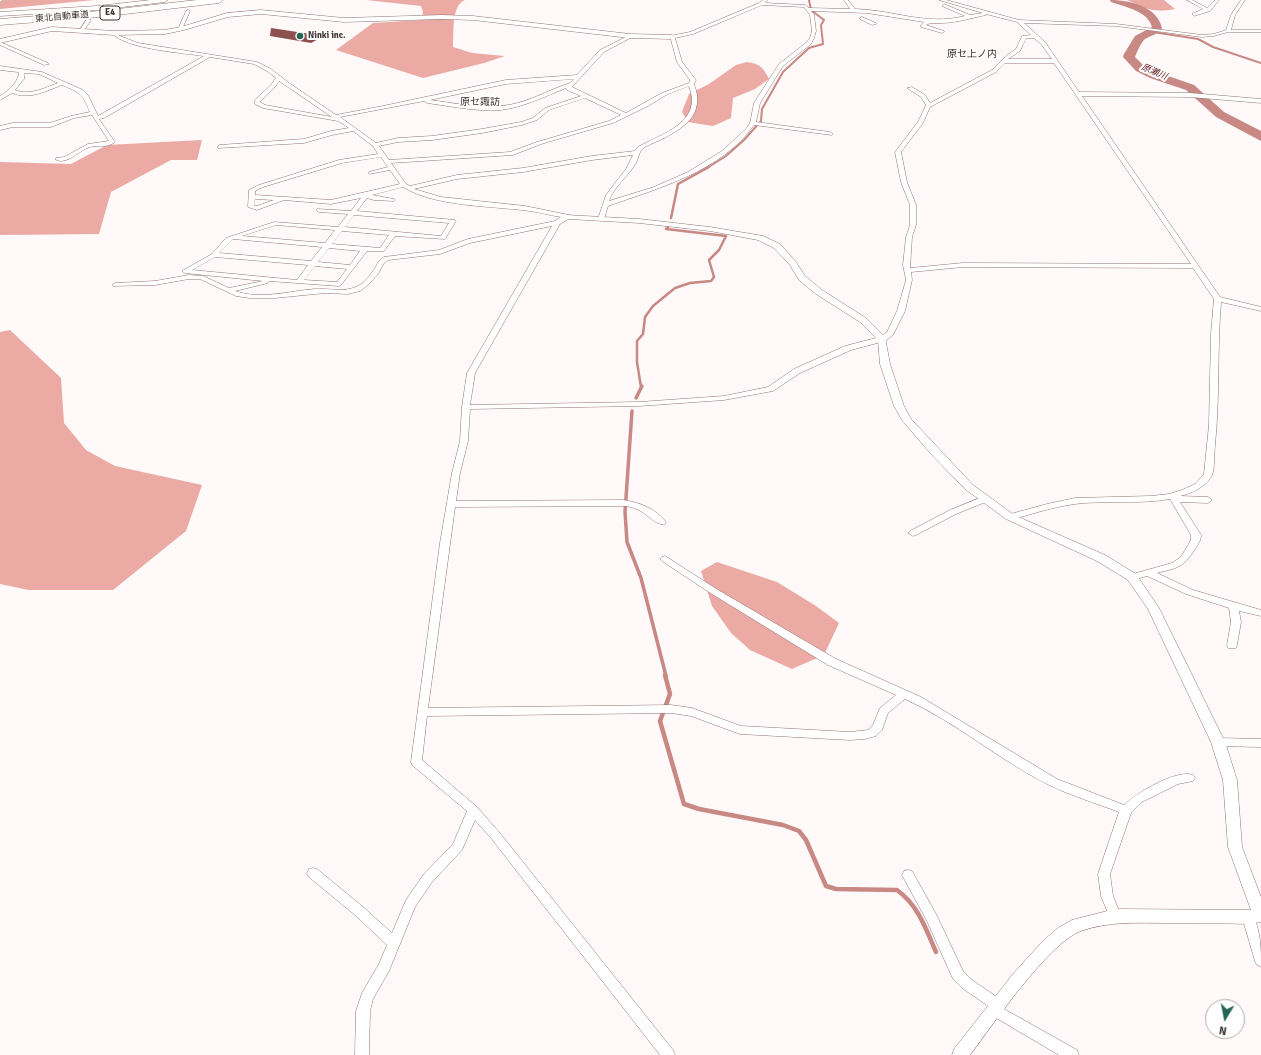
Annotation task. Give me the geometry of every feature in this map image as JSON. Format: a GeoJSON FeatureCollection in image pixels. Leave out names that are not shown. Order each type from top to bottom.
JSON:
{"type":"FeatureCollection","features":[{"type":"Feature","properties":{"kind":"highway","name":"東北自動車道"},"geometry":{"type":"LineString","coordinates":[[0,20],[197,0]]}},
{"type":"Feature","properties":{"kind":"highway","name":"東北自動車道"},"geometry":{"type":"LineString","coordinates":[[0,20],[108,14],[219,0]]}},
{"type":"Feature","properties":{"kind":"street"},"geometry":{"type":"LineString","coordinates":[[0,14],[97,8],[165,0]]}},
{"type":"Feature","properties":{"kind":"street"},"geometry":{"type":"LineString","coordinates":[[0,42],[52,29],[114,34],[165,32],[182,29],[228,15],[261,12],[344,20],[442,17],[473,18],[630,36],[672,37],[692,33],[761,4],[766,0]]}},
{"type":"Feature","properties":{"kind":"street"},"geometry":{"type":"LineString","coordinates":[[846,0],[854,11]]}},
{"type":"Feature","properties":{"kind":"street"},"geometry":{"type":"LineString","coordinates":[[1189,0],[1208,10]]}},
{"type":"Feature","properties":{"kind":"street"},"geometry":{"type":"LineString","coordinates":[[1194,15],[1208,10],[1217,0]]}},
{"type":"Feature","properties":{"kind":"street"},"geometry":{"type":"LineString","coordinates":[[1228,31],[1233,15],[1243,0]]}},
{"type":"Feature","properties":{"kind":"street"},"geometry":{"type":"LineString","coordinates":[[941,2],[951,3],[1020,21],[1093,24],[1209,36],[1223,34],[1228,31],[1261,31]]}},
{"type":"Feature","properties":{"kind":"street"},"geometry":{"type":"LineString","coordinates":[[941,2],[968,16]]}},
{"type":"Feature","properties":{"kind":"street"},"geometry":{"type":"LineString","coordinates":[[607,204],[661,186],[690,173],[738,141],[757,124],[758,103],[781,65],[809,43],[814,31],[812,15],[805,6],[761,4]]}},
{"type":"Feature","properties":{"kind":"street"},"geometry":{"type":"LineString","coordinates":[[807,9],[877,12],[929,21],[950,22],[963,19],[968,16],[990,14]]}},
{"type":"Feature","properties":{"kind":"street"},"geometry":{"type":"LineString","coordinates":[[182,29],[181,27],[188,11]]}},
{"type":"Feature","properties":{"kind":"street"},"geometry":{"type":"LineString","coordinates":[[862,18],[874,24]]}},
{"type":"Feature","properties":{"kind":"street"},"geometry":{"type":"LineString","coordinates":[[81,31],[89,20]]}},
{"type":"Feature","properties":{"kind":"street"},"geometry":{"type":"LineString","coordinates":[[929,21],[922,25],[942,32]]}},
{"type":"Feature","properties":{"kind":"street"},"geometry":{"type":"LineString","coordinates":[[1020,21],[1043,43],[1056,61],[1218,299],[1215,334],[1216,376],[1208,475],[1200,485],[1174,498]]}},
{"type":"Feature","properties":{"kind":"street"},"geometry":{"type":"LineString","coordinates":[[1019,32],[1024,38]]}},
{"type":"Feature","properties":{"kind":"street"},"geometry":{"type":"LineString","coordinates":[[114,34],[122,39],[137,44],[255,63],[269,70],[366,137],[406,186],[415,192],[441,199],[519,207],[569,217],[681,225],[745,235],[771,242],[782,250],[802,278],[819,292],[863,320],[882,339],[885,364],[893,390],[899,406],[907,420],[969,487],[1010,517],[1101,558],[1132,577],[1153,608],[1218,742],[1230,780],[1235,847],[1257,916],[1261,961]]}},
{"type":"Feature","properties":{"kind":"street"},"geometry":{"type":"LineString","coordinates":[[624,114],[569,89],[577,77],[605,49],[630,36]]}},
{"type":"Feature","properties":{"kind":"street"},"geometry":{"type":"LineString","coordinates":[[1024,38],[1035,36]]}},
{"type":"Feature","properties":{"kind":"street"},"geometry":{"type":"LineString","coordinates":[[601,219],[607,204],[606,199],[629,171],[640,148],[676,129],[690,118],[695,102],[691,84],[692,80],[691,76],[680,62],[672,37]]}},
{"type":"Feature","properties":{"kind":"street"},"geometry":{"type":"LineString","coordinates":[[466,406],[639,404],[724,398],[770,390],[798,371],[816,362],[848,348],[882,339],[890,333],[901,311],[908,289],[908,270],[906,265],[909,237],[913,225],[913,205],[898,162],[898,152],[904,142],[922,121],[929,105],[994,71],[1018,50],[1024,38]]}},
{"type":"Feature","properties":{"kind":"street"},"geometry":{"type":"LineString","coordinates":[[0,42],[46,64]]}},
{"type":"Feature","properties":{"kind":"street"},"geometry":{"type":"LineString","coordinates":[[0,128],[13,125],[51,125],[73,117],[102,116],[210,56]]}},
{"type":"Feature","properties":{"kind":"street"},"geometry":{"type":"LineString","coordinates":[[1004,61],[1056,61]]}},
{"type":"Feature","properties":{"kind":"street"},"geometry":{"type":"LineString","coordinates":[[0,68],[40,74],[81,91],[85,95],[95,116],[112,142],[106,145],[87,146],[65,159],[58,159]]}},
{"type":"Feature","properties":{"kind":"street"},"geometry":{"type":"LineString","coordinates":[[20,71],[30,68]]}},
{"type":"Feature","properties":{"kind":"street"},"geometry":{"type":"LineString","coordinates":[[0,98],[12,91],[23,80],[22,73],[20,71]]}},
{"type":"Feature","properties":{"kind":"street"},"geometry":{"type":"LineString","coordinates":[[279,78],[257,101],[257,103],[263,106],[328,118],[424,100],[506,82],[577,77]]}},
{"type":"Feature","properties":{"kind":"street"},"geometry":{"type":"LineString","coordinates":[[12,91],[22,95],[28,95],[62,83]]}},
{"type":"Feature","properties":{"kind":"street"},"geometry":{"type":"LineString","coordinates":[[424,100],[466,107],[501,108],[522,103],[571,84]]}},
{"type":"Feature","properties":{"kind":"street"},"geometry":{"type":"LineString","coordinates":[[387,162],[511,154],[539,143],[611,122],[624,114],[646,105],[664,94],[691,84]]}},
{"type":"Feature","properties":{"kind":"street"},"geometry":{"type":"LineString","coordinates":[[910,88],[923,96],[929,105]]}},
{"type":"Feature","properties":{"kind":"street"},"geometry":{"type":"LineString","coordinates":[[1078,94],[1190,95],[1261,101]]}},
{"type":"Feature","properties":{"kind":"street"},"geometry":{"type":"LineString","coordinates":[[374,145],[398,140],[474,132],[522,123],[535,119],[547,109],[587,96]]}},
{"type":"Feature","properties":{"kind":"street"},"geometry":{"type":"LineString","coordinates":[[757,124],[830,134]]}},
{"type":"Feature","properties":{"kind":"street"},"geometry":{"type":"LineString","coordinates":[[220,147],[304,141],[331,133],[354,129]]}},
{"type":"Feature","properties":{"kind":"street"},"geometry":{"type":"LineString","coordinates":[[252,197],[332,202],[458,176],[523,170],[592,158],[637,153]]}},
{"type":"Feature","properties":{"kind":"street"},"geometry":{"type":"LineString","coordinates":[[285,198],[253,208],[251,207],[252,190],[262,186],[342,161],[382,155]]}},
{"type":"Feature","properties":{"kind":"street"},"geometry":{"type":"LineString","coordinates":[[371,173],[392,168]]}},
{"type":"Feature","properties":{"kind":"street"},"geometry":{"type":"LineString","coordinates":[[366,195],[374,198],[392,200]]}},
{"type":"Feature","properties":{"kind":"street"},"geometry":{"type":"LineString","coordinates":[[298,282],[366,195]]}},
{"type":"Feature","properties":{"kind":"street"},"geometry":{"type":"LineString","coordinates":[[304,206],[316,200]]}},
{"type":"Feature","properties":{"kind":"street"},"geometry":{"type":"LineString","coordinates":[[319,210],[453,221],[443,238],[276,223],[228,239],[214,255],[185,271],[298,282],[339,284],[365,248]]}},
{"type":"Feature","properties":{"kind":"street"},"geometry":{"type":"LineString","coordinates":[[569,217],[560,220],[557,223],[471,373],[466,406],[464,441],[456,473],[416,762],[473,810],[528,876],[558,917],[668,1055]]}},
{"type":"Feature","properties":{"kind":"street"},"geometry":{"type":"LineString","coordinates":[[115,285],[155,283],[189,277],[201,277],[237,295],[286,295],[325,291],[350,292],[357,290],[374,275],[380,263],[386,258],[440,252],[468,241],[557,223]]}},
{"type":"Feature","properties":{"kind":"street"},"geometry":{"type":"LineString","coordinates":[[232,237],[382,250],[394,233]]}},
{"type":"Feature","properties":{"kind":"street"},"geometry":{"type":"LineString","coordinates":[[214,255],[351,267]]}},
{"type":"Feature","properties":{"kind":"street"},"geometry":{"type":"LineString","coordinates":[[908,270],[964,265],[1196,266]]}},
{"type":"Feature","properties":{"kind":"street"},"geometry":{"type":"LineString","coordinates":[[228,290],[277,280]]}},
{"type":"Feature","properties":{"kind":"street"},"geometry":{"type":"LineString","coordinates":[[1218,299],[1261,310]]}},
{"type":"Feature","properties":{"kind":"street"},"geometry":{"type":"LineString","coordinates":[[1132,577],[1175,565],[1184,559],[1196,540],[1196,535],[1174,498]]}},
{"type":"Feature","properties":{"kind":"street"},"geometry":{"type":"LineString","coordinates":[[1010,517],[1053,504],[1073,502],[1174,498],[1208,500]]}},
{"type":"Feature","properties":{"kind":"street"},"geometry":{"type":"LineString","coordinates":[[913,533],[953,512],[985,499]]}},
{"type":"Feature","properties":{"kind":"street"},"geometry":{"type":"LineString","coordinates":[[452,504],[623,503],[633,504],[643,508],[662,522]]}},
{"type":"Feature","properties":{"kind":"street"},"geometry":{"type":"LineString","coordinates":[[665,559],[715,592],[832,662],[904,694],[954,721],[1003,754],[1053,782],[1126,810]]}},
{"type":"Feature","properties":{"kind":"street"},"geometry":{"type":"LineString","coordinates":[[1149,573],[1161,580],[1198,595],[1261,613]]}},
{"type":"Feature","properties":{"kind":"street"},"geometry":{"type":"LineString","coordinates":[[1232,645],[1236,622],[1234,606]]}},
{"type":"Feature","properties":{"kind":"street"},"geometry":{"type":"LineString","coordinates":[[422,712],[653,708],[671,709],[692,712],[740,730],[850,736],[865,735],[872,732],[878,727],[884,711],[904,694]]}},
{"type":"Feature","properties":{"kind":"street"},"geometry":{"type":"LineString","coordinates":[[1218,742],[1261,742]]}},
{"type":"Feature","properties":{"kind":"street"},"geometry":{"type":"LineString","coordinates":[[1115,916],[1107,896],[1104,874],[1126,810],[1138,799],[1163,786],[1176,780],[1189,778]]}},
{"type":"Feature","properties":{"kind":"street"},"geometry":{"type":"LineString","coordinates":[[362,1055],[363,1011],[367,997],[384,967],[410,904],[428,878],[458,847],[473,810]]}},
{"type":"Feature","properties":{"kind":"street"},"geometry":{"type":"LineString","coordinates":[[313,873],[394,942]]}},
{"type":"Feature","properties":{"kind":"street"},"geometry":{"type":"LineString","coordinates":[[908,875],[932,918],[958,975],[997,1009],[1072,1055]]}},
{"type":"Feature","properties":{"kind":"street"},"geometry":{"type":"LineString","coordinates":[[960,1055],[1019,979],[1048,946],[1063,933],[1077,925],[1115,916],[1257,916]]}},
{"type":"Feature","properties":{"kind":"shaded area"},"geometry":{"type":"Polygon","coordinates":[[[0,0],[94,0],[0,9],[0,0]]]}},
{"type":"Feature","properties":{"kind":"shaded area"},"geometry":{"type":"Polygon","coordinates":[[[366,0],[465,0],[457,8],[455,14],[453,47],[472,53],[505,56],[484,63],[423,78],[336,50],[373,23],[421,20],[423,12],[421,6],[366,0]]]}},
{"type":"Feature","properties":{"kind":"shaded area"},"geometry":{"type":"Polygon","coordinates":[[[1127,0],[1164,0],[1175,9],[1160,11],[1145,8],[1127,0]]]}},
{"type":"Feature","properties":{"kind":"shaded area"},"geometry":{"type":"Polygon","coordinates":[[[747,62],[761,67],[769,79],[755,89],[733,98],[731,118],[713,126],[688,122],[682,112],[689,94],[709,84],[736,65],[747,62]]]}},
{"type":"Feature","properties":{"kind":"shaded area"},"geometry":{"type":"Polygon","coordinates":[[[202,140],[197,160],[171,160],[111,192],[99,234],[0,235],[0,162],[71,164],[107,145],[202,140]]]}},
{"type":"Feature","properties":{"kind":"shaded area"},"geometry":{"type":"Polygon","coordinates":[[[10,330],[61,378],[64,423],[86,450],[115,466],[202,485],[186,531],[113,590],[29,590],[0,584],[0,332],[10,330]]]}},
{"type":"Feature","properties":{"kind":"shaded area"},"geometry":{"type":"Polygon","coordinates":[[[717,562],[777,582],[816,606],[839,623],[824,655],[792,669],[750,650],[731,633],[712,606],[701,571],[717,562]]]}},
{"type":"Feature","properties":{"kind":"building","name":"Ninki inc."},"geometry":{"type":"Polygon","coordinates":[[[271,28],[324,36],[311,43],[270,36],[271,28]]]}},
{"type":"Feature","properties":{"kind":"waterway"},"geometry":{"type":"LineString","coordinates":[[707,168],[726,156],[744,140],[761,121],[762,109],[783,72],[809,48],[823,44],[821,25],[824,20],[811,10],[809,0]]}},
{"type":"Feature","properties":{"kind":"waterway","name":"原瀬川"},"geometry":{"type":"LineString","coordinates":[[1115,0],[1147,13],[1156,22],[1157,28],[1153,32],[1139,38],[1131,52],[1129,57],[1134,63],[1147,72],[1190,87],[1220,115],[1261,137]]}},
{"type":"Feature","properties":{"kind":"waterway"},"geometry":{"type":"LineString","coordinates":[[1153,32],[1198,39],[1213,47],[1261,63]]}},
{"type":"Feature","properties":{"kind":"waterway"},"geometry":{"type":"LineString","coordinates":[[671,218],[678,184],[709,167]]}},
{"type":"Feature","properties":{"kind":"waterway"},"geometry":{"type":"LineString","coordinates":[[641,387],[637,362],[637,341],[643,334],[645,317],[653,306],[675,288],[690,283],[711,281],[714,277],[709,260],[719,250],[726,236],[666,229],[668,227]]}},
{"type":"Feature","properties":{"kind":"waterway"},"geometry":{"type":"LineString","coordinates":[[636,398],[642,386]]}},
{"type":"Feature","properties":{"kind":"waterway"},"geometry":{"type":"LineString","coordinates":[[632,411],[625,512],[627,542],[641,578],[666,676]]}},
{"type":"Feature","properties":{"kind":"waterway"},"geometry":{"type":"LineString","coordinates":[[665,675],[670,694],[660,721],[684,804],[699,809],[783,825],[799,831],[806,840],[826,886],[836,889],[897,890],[916,910],[925,926],[936,952]]}},
{"type":"Feature","properties":{"kind":"place","name":"Ninki inc."},"geometry":{"type":"Point","coordinates":[300,36]}},
{"type":"Feature","properties":{"kind":"district","name":"原セ上ノ内"},"geometry":{"type":"Point","coordinates":[972,54]}},
{"type":"Feature","properties":{"kind":"district","name":"原セ諏訪"},"geometry":{"type":"Point","coordinates":[480,102]}}]}
